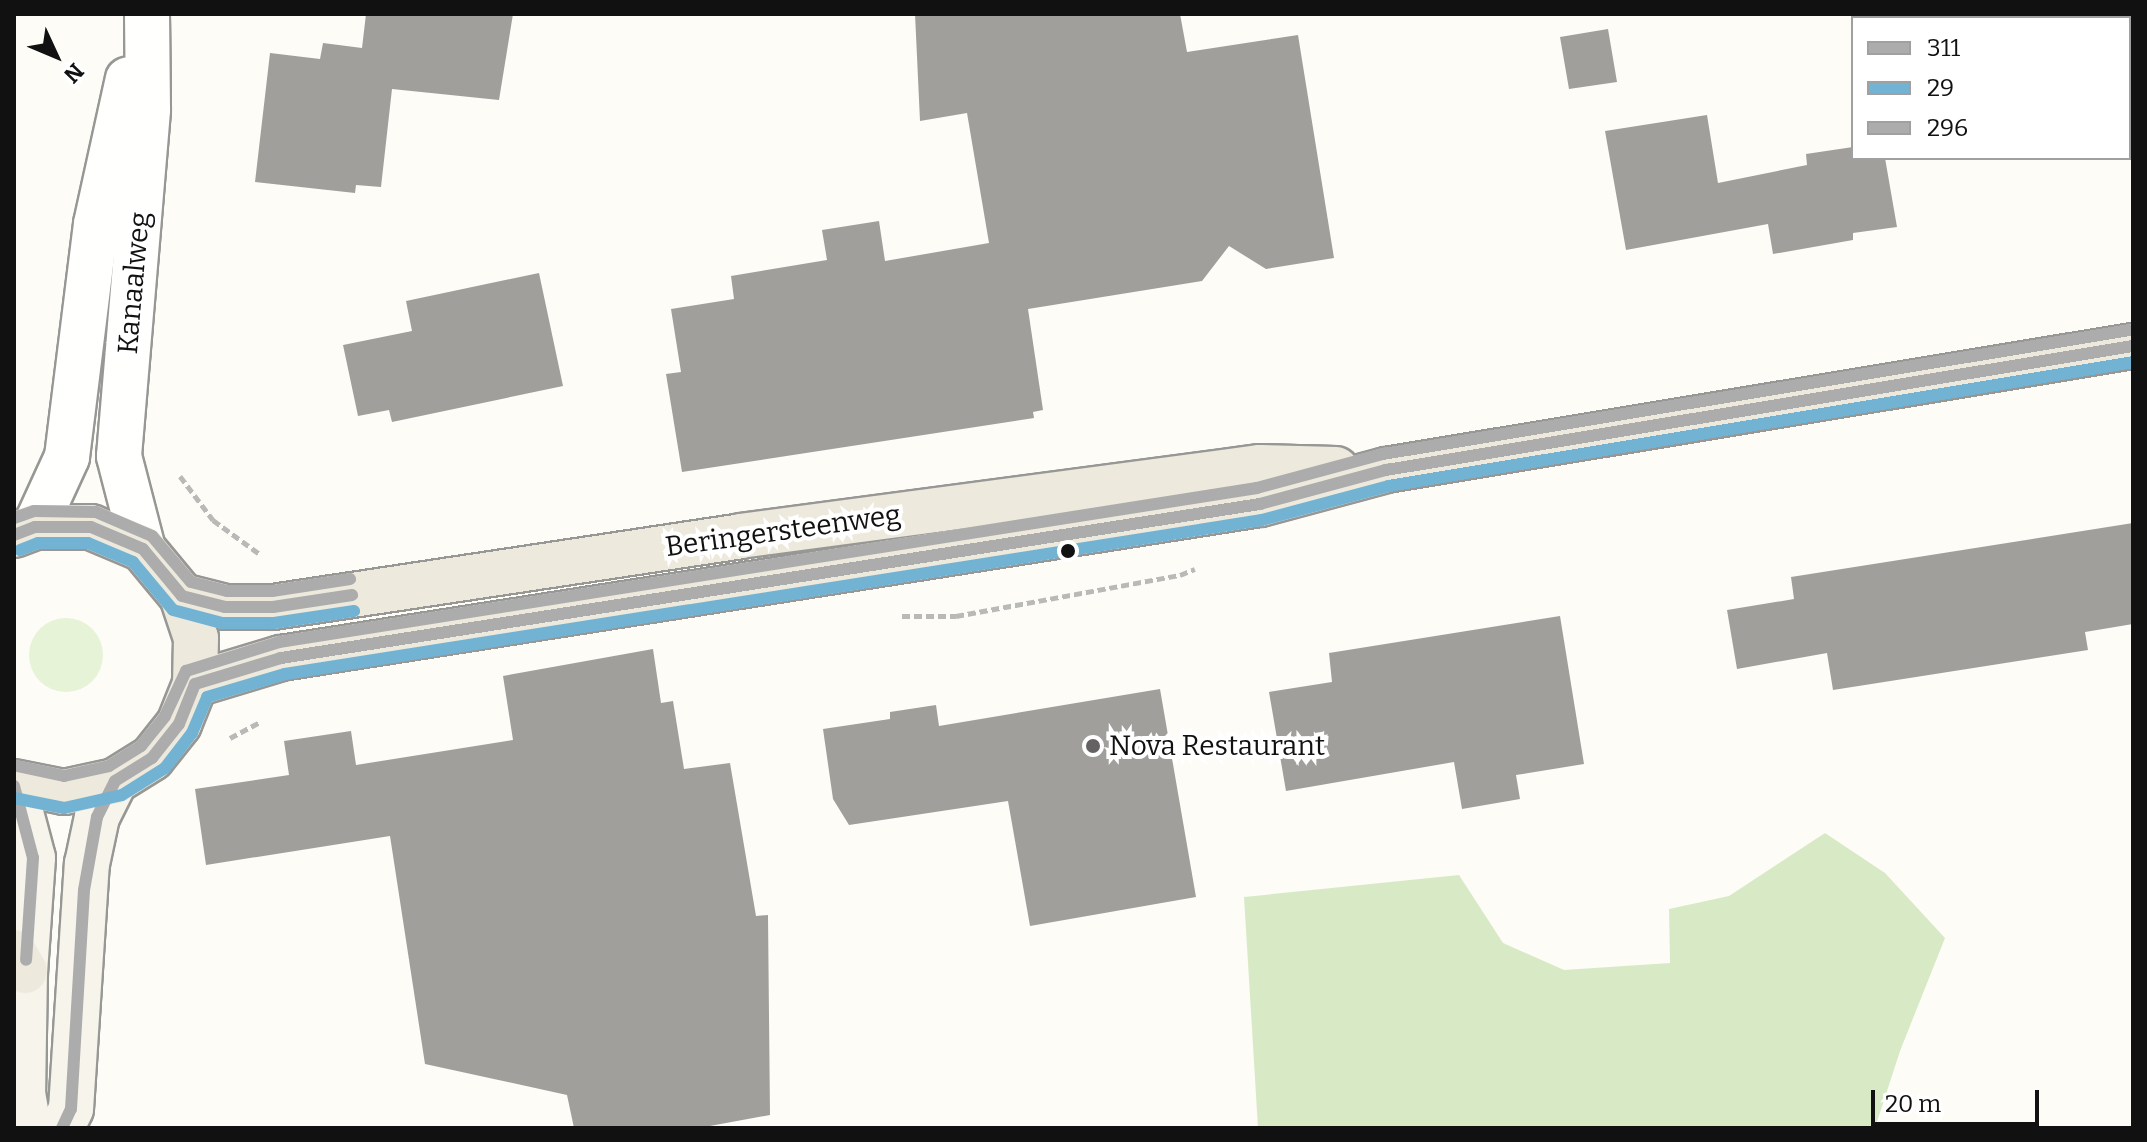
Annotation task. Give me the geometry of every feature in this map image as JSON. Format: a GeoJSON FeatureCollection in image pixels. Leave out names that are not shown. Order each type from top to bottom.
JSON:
{"type":"FeatureCollection","features":[{"type":"Feature","properties":{"kind":"main road","name":"Beringersteenweg"},"geometry":{"type":"LineString","coordinates":[[195,684],[281,658],[1260,504],[1386,470],[2133,346]]}},
{"type":"Feature","properties":{"kind":"main road","name":"Beringersteenweg"},"geometry":{"type":"LineString","coordinates":[[182,596],[225,607],[273,607],[725,538],[1260,467],[1386,470]]}},
{"type":"Feature","properties":{"kind":"main road"},"geometry":{"type":"LineString","coordinates":[[24,531],[91,527],[143,549],[182,596],[196,638],[195,684],[179,724],[152,758],[115,781],[64,792],[14,784],[33,858],[20,962],[23,1093],[29,1128]]}},
{"type":"Feature","properties":{"kind":"main road"},"geometry":{"type":"LineString","coordinates":[[62,1128],[71,1109],[87,864],[97,817],[115,781]]}},
{"type":"Feature","properties":{"kind":"street","name":"Kanaalweg"},"geometry":{"type":"LineString","coordinates":[[143,549],[119,456],[148,109],[144,14]]}},
{"type":"Feature","properties":{"kind":"street","name":"Kanaalweg"},"geometry":{"type":"LineString","coordinates":[[24,531],[67,457],[96,224],[144,14]]}},
{"type":"Feature","properties":{"kind":"path"},"geometry":{"type":"LineString","coordinates":[[119,456],[173,464],[213,520],[266,559]]}},
{"type":"Feature","properties":{"kind":"green space"},"geometry":{"type":"Polygon","coordinates":[[[66,618],[87,624],[97,634],[103,655],[97,676],[87,686],[66,692],[45,686],[35,676],[29,655],[35,634],[45,624],[66,618]]]}},
{"type":"Feature","properties":{"kind":"green space"},"geometry":{"type":"Polygon","coordinates":[[[1825,833],[1885,873],[1945,938],[1900,1051],[1875,1128],[1258,1128],[1244,897],[1459,875],[1503,943],[1564,970],[1670,963],[1669,909],[1729,896],[1825,833]]]}},
{"type":"Feature","properties":{"kind":"building"},"geometry":{"type":"Polygon","coordinates":[[[366,14],[513,14],[499,100],[392,89],[381,187],[356,185],[355,193],[255,182],[270,53],[320,59],[323,43],[362,48],[366,14]]]}},
{"type":"Feature","properties":{"kind":"building"},"geometry":{"type":"Polygon","coordinates":[[[915,14],[1180,14],[1187,52],[1298,35],[1334,258],[1266,269],[1229,246],[1202,281],[1028,309],[1043,410],[1033,412],[1034,418],[682,472],[666,374],[681,372],[671,309],[734,299],[731,276],[827,260],[822,230],[879,221],[885,261],[989,243],[967,113],[920,121],[915,14]]]}},
{"type":"Feature","properties":{"kind":"building"},"geometry":{"type":"Polygon","coordinates":[[[1608,29],[1617,82],[1569,89],[1560,37],[1608,29]]]}},
{"type":"Feature","properties":{"kind":"building"},"geometry":{"type":"Polygon","coordinates":[[[1707,115],[1718,183],[1807,165],[1806,154],[1851,147],[1851,160],[1885,160],[1897,227],[1853,233],[1853,240],[1773,254],[1768,224],[1626,250],[1605,131],[1707,115]]]}},
{"type":"Feature","properties":{"kind":"building"},"geometry":{"type":"Polygon","coordinates":[[[539,273],[563,386],[392,422],[389,410],[358,416],[343,345],[412,331],[406,301],[539,273]]]}},
{"type":"Feature","properties":{"kind":"building"},"geometry":{"type":"Polygon","coordinates":[[[2133,523],[2133,624],[2085,632],[2088,650],[1833,690],[1827,653],[1737,669],[1727,610],[1794,599],[1791,577],[2133,523]]]}},
{"type":"Feature","properties":{"kind":"building"},"geometry":{"type":"Polygon","coordinates":[[[1560,616],[1584,764],[1516,775],[1520,799],[1462,809],[1454,762],[1286,791],[1269,692],[1332,682],[1329,653],[1560,616]]]}},
{"type":"Feature","properties":{"kind":"building"},"geometry":{"type":"Polygon","coordinates":[[[653,649],[661,703],[673,701],[684,769],[730,763],[756,916],[768,915],[770,1115],[699,1128],[574,1128],[567,1095],[425,1064],[390,836],[206,865],[195,789],[289,775],[284,741],[351,731],[356,765],[513,740],[503,676],[653,649]]]}},
{"type":"Feature","properties":{"kind":"building"},"geometry":{"type":"Polygon","coordinates":[[[1160,689],[1196,897],[1030,926],[1008,801],[849,825],[833,799],[823,729],[890,719],[890,712],[936,705],[939,726],[1160,689]]]}},
{"type":"Feature","properties":{"kind":"transit line","name":"296"},"geometry":{"type":"LineString","coordinates":[[17,766],[64,776],[109,766],[141,746],[165,716],[186,671],[279,642],[1257,488],[1383,454],[2130,330]]}},
{"type":"Feature","properties":{"kind":"transit line","name":"311"},"geometry":{"type":"LineString","coordinates":[[62,1128],[71,1109],[84,890],[97,817],[115,781],[152,758],[179,724],[195,684],[281,658],[1260,504],[1386,470],[2133,346]]}},
{"type":"Feature","properties":{"kind":"transit line","name":"29"},"geometry":{"type":"LineString","coordinates":[[14,798],[64,808],[122,795],[165,768],[192,733],[207,697],[285,674],[1262,520],[1389,486],[2133,362]]}},
{"type":"Feature","properties":{"kind":"transit line","name":"296"},"geometry":{"type":"LineString","coordinates":[[14,518],[34,511],[96,512],[152,536],[191,582],[227,591],[272,591],[350,579]]}},
{"type":"Feature","properties":{"kind":"transit line","name":"311"},"geometry":{"type":"LineString","coordinates":[[14,535],[35,527],[91,527],[143,549],[182,596],[225,607],[273,607],[352,595]]}},
{"type":"Feature","properties":{"kind":"transit line","name":"29"},"geometry":{"type":"LineString","coordinates":[[20,550],[38,543],[88,543],[133,562],[173,610],[222,623],[274,623],[354,611]]}},
{"type":"Feature","properties":{"kind":"transit line","name":"311"},"geometry":{"type":"LineString","coordinates":[[14,786],[33,858],[26,960]]}},
{"type":"Feature","properties":{"kind":"place","name":"Nova Restaurant"},"geometry":{"type":"Point","coordinates":[1093,746]}}]}
